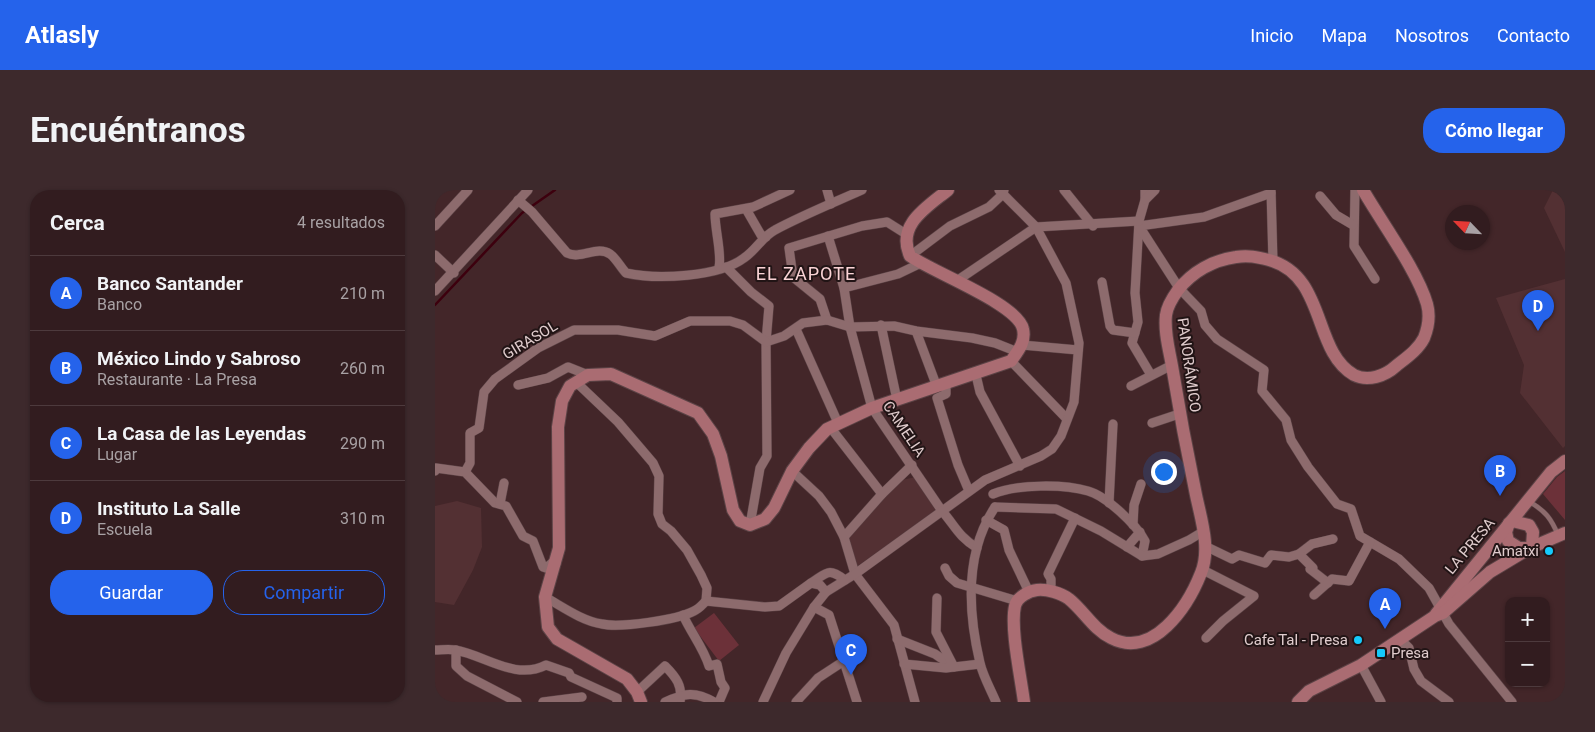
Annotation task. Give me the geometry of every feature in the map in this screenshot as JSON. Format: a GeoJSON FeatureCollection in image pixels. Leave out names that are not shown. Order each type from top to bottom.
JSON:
{"type":"FeatureCollection","features":[{"type":"Feature","properties":{"kind":"street"},"geometry":{"type":"LineString","coordinates":[[435,226],[468,190]]}},
{"type":"Feature","properties":{"kind":"street"},"geometry":{"type":"LineString","coordinates":[[435,291],[528,190]]}},
{"type":"Feature","properties":{"kind":"street"},"geometry":{"type":"LineString","coordinates":[[750,525],[760,468],[767,456],[767,342],[769,306],[723,267],[715,231],[715,214],[746,209],[790,190]]}},
{"type":"Feature","properties":{"kind":"street"},"geometry":{"type":"LineString","coordinates":[[827,190],[831,204]]}},
{"type":"Feature","properties":{"kind":"street"},"geometry":{"type":"LineString","coordinates":[[519,201],[532,212],[567,254],[574,257],[597,251],[610,254],[626,273],[664,277],[703,273],[744,258],[773,231],[862,190]]}},
{"type":"Feature","properties":{"kind":"street"},"geometry":{"type":"LineString","coordinates":[[906,234],[921,211],[948,190]]}},
{"type":"Feature","properties":{"kind":"street"},"geometry":{"type":"LineString","coordinates":[[1064,190],[1093,226]]}},
{"type":"Feature","properties":{"kind":"street"},"geometry":{"type":"LineString","coordinates":[[1145,190],[1145,200],[1139,224],[1135,293],[1138,322],[1133,343],[1151,375]]}},
{"type":"Feature","properties":{"kind":"street"},"geometry":{"type":"LineString","coordinates":[[1145,200],[1155,190]]}},
{"type":"Feature","properties":{"kind":"street"},"geometry":{"type":"LineString","coordinates":[[1355,190],[1354,246],[1375,279]]}},
{"type":"Feature","properties":{"kind":"street","name":"PANORÁMICO"},"geometry":{"type":"LineString","coordinates":[[1051,591],[1069,598],[1087,619],[1112,639],[1127,643],[1140,642],[1155,635],[1181,612],[1203,570],[1204,531],[1179,414],[1166,331],[1166,312],[1179,288],[1198,270],[1220,261],[1253,256],[1294,271],[1305,286],[1334,352],[1344,366],[1355,375],[1367,378],[1391,371],[1415,350],[1424,337],[1429,320],[1428,307],[1421,289],[1363,190]]}},
{"type":"Feature","properties":{"kind":"street"},"geometry":{"type":"LineString","coordinates":[[763,702],[786,653],[814,607],[826,592],[855,574],[985,480],[1020,466],[1052,449],[1061,436],[1077,387],[1079,343],[1067,283],[1036,227],[1002,191],[989,206],[950,226],[916,260],[898,274],[845,288]]}},
{"type":"Feature","properties":{"kind":"street"},"geometry":{"type":"LineString","coordinates":[[958,280],[1036,227],[1139,224],[1204,217],[1271,191],[1273,262]]}},
{"type":"Feature","properties":{"kind":"street"},"geometry":{"type":"LineString","coordinates":[[1320,196],[1336,215],[1353,224]]}},
{"type":"Feature","properties":{"kind":"street"},"geometry":{"type":"LineString","coordinates":[[746,209],[761,235],[766,237]]}},
{"type":"Feature","properties":{"kind":"street"},"geometry":{"type":"LineString","coordinates":[[681,698],[677,678],[665,666],[641,699],[627,679],[557,640],[548,627],[545,598],[559,548],[558,427],[562,401],[570,386],[597,372],[625,378],[698,413],[713,434],[721,456],[733,510],[740,521],[750,525],[765,519],[774,508],[792,472],[809,448],[834,425],[872,408],[976,375],[1017,352],[1023,328],[1016,317],[958,280],[916,260],[906,234],[887,222],[862,226],[789,248],[793,277],[820,299],[827,320]]}},
{"type":"Feature","properties":{"kind":"street"},"geometry":{"type":"LineString","coordinates":[[1139,224],[1179,288],[1201,311],[1205,325],[1217,339],[1264,370],[1262,391],[1286,420],[1291,440],[1308,467],[1337,504],[1351,509],[1360,536],[1399,559],[1429,588],[1439,612],[1512,702]]}},
{"type":"Feature","properties":{"kind":"street","name":"CAMELIA"},"geometry":{"type":"LineString","coordinates":[[828,236],[845,288],[850,327],[872,408],[942,511],[955,526],[960,537],[977,548]]}},
{"type":"Feature","properties":{"kind":"street"},"geometry":{"type":"LineString","coordinates":[[435,255],[453,273]]}},
{"type":"Feature","properties":{"kind":"street"},"geometry":{"type":"LineString","coordinates":[[1102,282],[1109,326],[1113,330],[1135,333]]}},
{"type":"Feature","properties":{"kind":"street","name":"GIRASOL"},"geometry":{"type":"LineString","coordinates":[[465,472],[470,463],[470,434],[479,428],[484,392],[511,366],[554,339],[574,330],[619,330],[655,336],[690,320],[730,321],[743,325],[767,342]]}},
{"type":"Feature","properties":{"kind":"street"},"geometry":{"type":"LineString","coordinates":[[767,342],[796,329],[803,323],[827,320],[850,327],[894,326],[916,331],[972,338],[995,342],[1017,352],[1078,350]]}},
{"type":"Feature","properties":{"kind":"street"},"geometry":{"type":"LineString","coordinates":[[881,326],[897,400]]}},
{"type":"Feature","properties":{"kind":"street"},"geometry":{"type":"LineString","coordinates":[[796,329],[834,425],[882,494]]}},
{"type":"Feature","properties":{"kind":"street"},"geometry":{"type":"LineString","coordinates":[[916,331],[946,394],[937,398],[958,465],[969,491]]}},
{"type":"Feature","properties":{"kind":"street"},"geometry":{"type":"LineString","coordinates":[[1017,352],[1067,419]]}},
{"type":"Feature","properties":{"kind":"street"},"geometry":{"type":"LineString","coordinates":[[1131,386],[1172,365]]}},
{"type":"Feature","properties":{"kind":"street"},"geometry":{"type":"LineString","coordinates":[[518,385],[548,378],[568,367],[588,375]]}},
{"type":"Feature","properties":{"kind":"street"},"geometry":{"type":"LineString","coordinates":[[976,375],[980,392],[1020,466]]}},
{"type":"Feature","properties":{"kind":"street"},"geometry":{"type":"LineString","coordinates":[[545,598],[600,624],[655,621],[683,615],[694,612],[706,601],[707,588],[687,550],[660,519],[658,500],[659,476],[646,452],[576,382]]}},
{"type":"Feature","properties":{"kind":"street"},"geometry":{"type":"LineString","coordinates":[[1152,423],[1179,414]]}},
{"type":"Feature","properties":{"kind":"street"},"geometry":{"type":"LineString","coordinates":[[1109,503],[1113,424]]}},
{"type":"Feature","properties":{"kind":"street","name":"LA PRESA"},"geometry":{"type":"LineString","coordinates":[[1439,612],[1551,472],[1565,461]]}},
{"type":"Feature","properties":{"kind":"street"},"geometry":{"type":"LineString","coordinates":[[844,537],[882,494],[912,465]]}},
{"type":"Feature","properties":{"kind":"street"},"geometry":{"type":"LineString","coordinates":[[435,471],[436,468],[465,472],[495,503],[506,506],[523,536],[533,541],[543,567],[547,568],[549,563],[555,564]]}},
{"type":"Feature","properties":{"kind":"street"},"geometry":{"type":"LineString","coordinates":[[792,472],[819,496],[844,537],[855,574],[894,625],[915,702]]}},
{"type":"Feature","properties":{"kind":"street"},"geometry":{"type":"LineString","coordinates":[[985,480],[993,494],[995,507],[986,520],[977,548],[970,603],[980,664],[996,702]]}},
{"type":"Feature","properties":{"kind":"street"},"geometry":{"type":"LineString","coordinates":[[500,504],[504,483]]}},
{"type":"Feature","properties":{"kind":"street"},"geometry":{"type":"LineString","coordinates":[[1133,525],[1135,505],[1141,484]]}},
{"type":"Feature","properties":{"kind":"street"},"geometry":{"type":"LineString","coordinates":[[993,494],[1011,489],[1064,488],[1089,491],[1109,503],[1140,532],[1145,541],[1141,556]]}},
{"type":"Feature","properties":{"kind":"street"},"geometry":{"type":"LineString","coordinates":[[995,507],[1056,510],[1075,518],[1141,556],[1158,554],[1204,531]]}},
{"type":"Feature","properties":{"kind":"street"},"geometry":{"type":"LineString","coordinates":[[1024,702],[1014,623],[1017,601],[1029,592],[1039,590],[1051,591],[1051,579],[1048,574],[1075,518]]}},
{"type":"Feature","properties":{"kind":"street"},"geometry":{"type":"LineString","coordinates":[[986,520],[1004,530],[1009,550],[1029,592]]}},
{"type":"Feature","properties":{"kind":"street"},"geometry":{"type":"LineString","coordinates":[[1510,522],[1529,525],[1533,532],[1531,548],[1519,548],[1508,541],[1506,532],[1510,522]]}},
{"type":"Feature","properties":{"kind":"street"},"geometry":{"type":"LineString","coordinates":[[1127,547],[1140,532]]}},
{"type":"Feature","properties":{"kind":"street","name":"LA PRESA"},"geometry":{"type":"LineString","coordinates":[[1439,612],[1490,572],[1531,548],[1562,535]]}},
{"type":"Feature","properties":{"kind":"street"},"geometry":{"type":"LineString","coordinates":[[1205,546],[1232,559],[1239,555],[1265,563],[1271,556],[1289,557],[1299,554],[1312,544],[1333,539]]}},
{"type":"Feature","properties":{"kind":"street"},"geometry":{"type":"LineString","coordinates":[[1314,595],[1332,579],[1349,581],[1370,542]]}},
{"type":"Feature","properties":{"kind":"street"},"geometry":{"type":"LineString","coordinates":[[1299,554],[1313,568],[1310,569],[1328,583]]}},
{"type":"Feature","properties":{"kind":"street"},"geometry":{"type":"LineString","coordinates":[[945,568],[949,576],[957,583],[1017,601]]}},
{"type":"Feature","properties":{"kind":"street"},"geometry":{"type":"LineString","coordinates":[[1203,570],[1254,596],[1223,621],[1207,638]]}},
{"type":"Feature","properties":{"kind":"street"},"geometry":{"type":"LineString","coordinates":[[706,601],[765,607],[779,606],[829,571],[834,572],[845,580]]}},
{"type":"Feature","properties":{"kind":"street"},"geometry":{"type":"LineString","coordinates":[[811,584],[820,586],[826,592]]}},
{"type":"Feature","properties":{"kind":"street"},"geometry":{"type":"LineString","coordinates":[[937,598],[936,632],[954,667]]}},
{"type":"Feature","properties":{"kind":"street"},"geometry":{"type":"LineString","coordinates":[[814,607],[829,615],[844,661],[853,700]]}},
{"type":"Feature","properties":{"kind":"street"},"geometry":{"type":"LineString","coordinates":[[1298,702],[1309,691],[1361,665],[1439,612]]}},
{"type":"Feature","properties":{"kind":"street"},"geometry":{"type":"LineString","coordinates":[[683,615],[692,634],[704,648],[709,666],[717,664],[721,682],[725,688],[719,702]]}},
{"type":"Feature","properties":{"kind":"street"},"geometry":{"type":"LineString","coordinates":[[897,639],[935,654],[954,667]]}},
{"type":"Feature","properties":{"kind":"street"},"geometry":{"type":"LineString","coordinates":[[1392,643],[1405,644],[1409,648],[1414,668],[1421,682],[1449,702]]}},
{"type":"Feature","properties":{"kind":"street"},"geometry":{"type":"LineString","coordinates":[[435,650],[455,650],[486,661],[533,672],[546,666],[569,673],[571,677],[617,698],[617,702]]}},
{"type":"Feature","properties":{"kind":"street"},"geometry":{"type":"LineString","coordinates":[[455,650],[455,666],[467,676],[517,702]]}},
{"type":"Feature","properties":{"kind":"street"},"geometry":{"type":"LineString","coordinates":[[796,702],[818,678],[844,661]]}},
{"type":"Feature","properties":{"kind":"street"},"geometry":{"type":"LineString","coordinates":[[904,664],[946,668],[980,664]]}},
{"type":"Feature","properties":{"kind":"street"},"geometry":{"type":"LineString","coordinates":[[1361,665],[1381,702]]}},
{"type":"Feature","properties":{"kind":"street"},"geometry":{"type":"LineString","coordinates":[[665,702],[703,696],[714,702]]}},
{"type":"Feature","properties":{"kind":"street"},"geometry":{"type":"LineString","coordinates":[[543,702],[582,697]]}},
{"type":"Feature","properties":{"kind":"lane"},"geometry":{"type":"LineString","coordinates":[[1528,501],[1544,510],[1562,535]]}},
{"type":"Feature","properties":{"kind":"shaded area"},"geometry":{"type":"Polygon","coordinates":[[[1553,190],[1565,190],[1565,252],[1544,208],[1553,190]]]}},
{"type":"Feature","properties":{"kind":"shaded area"},"geometry":{"type":"Polygon","coordinates":[[[1565,279],[1565,446],[1563,448],[1520,393],[1524,365],[1496,298],[1565,279]]]}},
{"type":"Feature","properties":{"kind":"shaded area"},"geometry":{"type":"Polygon","coordinates":[[[1565,471],[1565,520],[1543,494],[1557,477],[1565,471]]]}},
{"type":"Feature","properties":{"kind":"shaded area"},"geometry":{"type":"Polygon","coordinates":[[[916,477],[936,511],[856,567],[847,539],[897,481],[916,477]]]}},
{"type":"Feature","properties":{"kind":"shaded area"},"geometry":{"type":"Polygon","coordinates":[[[457,501],[481,508],[482,547],[473,570],[454,605],[435,602],[435,506],[457,501]]]}},
{"type":"Feature","properties":{"kind":"shaded area"},"geometry":{"type":"Polygon","coordinates":[[[714,613],[739,645],[719,661],[694,628],[714,613]]]}},
{"type":"Feature","properties":{"kind":"waterway"},"geometry":{"type":"LineString","coordinates":[[435,305],[522,213],[555,190]]}},
{"type":"Feature","properties":{"kind":"place","name":"Instituto La Salle"},"geometry":{"type":"Point","coordinates":[1538,331]}},
{"type":"Feature","properties":{"kind":"place","name":"México Lindo y Sabroso"},"geometry":{"type":"Point","coordinates":[1500,496]}},
{"type":"Feature","properties":{"kind":"place","name":"Amatxi"},"geometry":{"type":"Point","coordinates":[1549,551]}},
{"type":"Feature","properties":{"kind":"place","name":"Banco Santander"},"geometry":{"type":"Point","coordinates":[1385,629]}},
{"type":"Feature","properties":{"kind":"place","name":"Cafe Tal - Presa"},"geometry":{"type":"Point","coordinates":[1358,640]}},
{"type":"Feature","properties":{"kind":"place","name":"Presa"},"geometry":{"type":"Point","coordinates":[1381,653]}},
{"type":"Feature","properties":{"kind":"place","name":"La Casa de las Leyendas"},"geometry":{"type":"Point","coordinates":[851,675]}},
{"type":"Feature","properties":{"kind":"district","name":"EL ZAPOTE"},"geometry":{"type":"Point","coordinates":[806,273]}}]}
